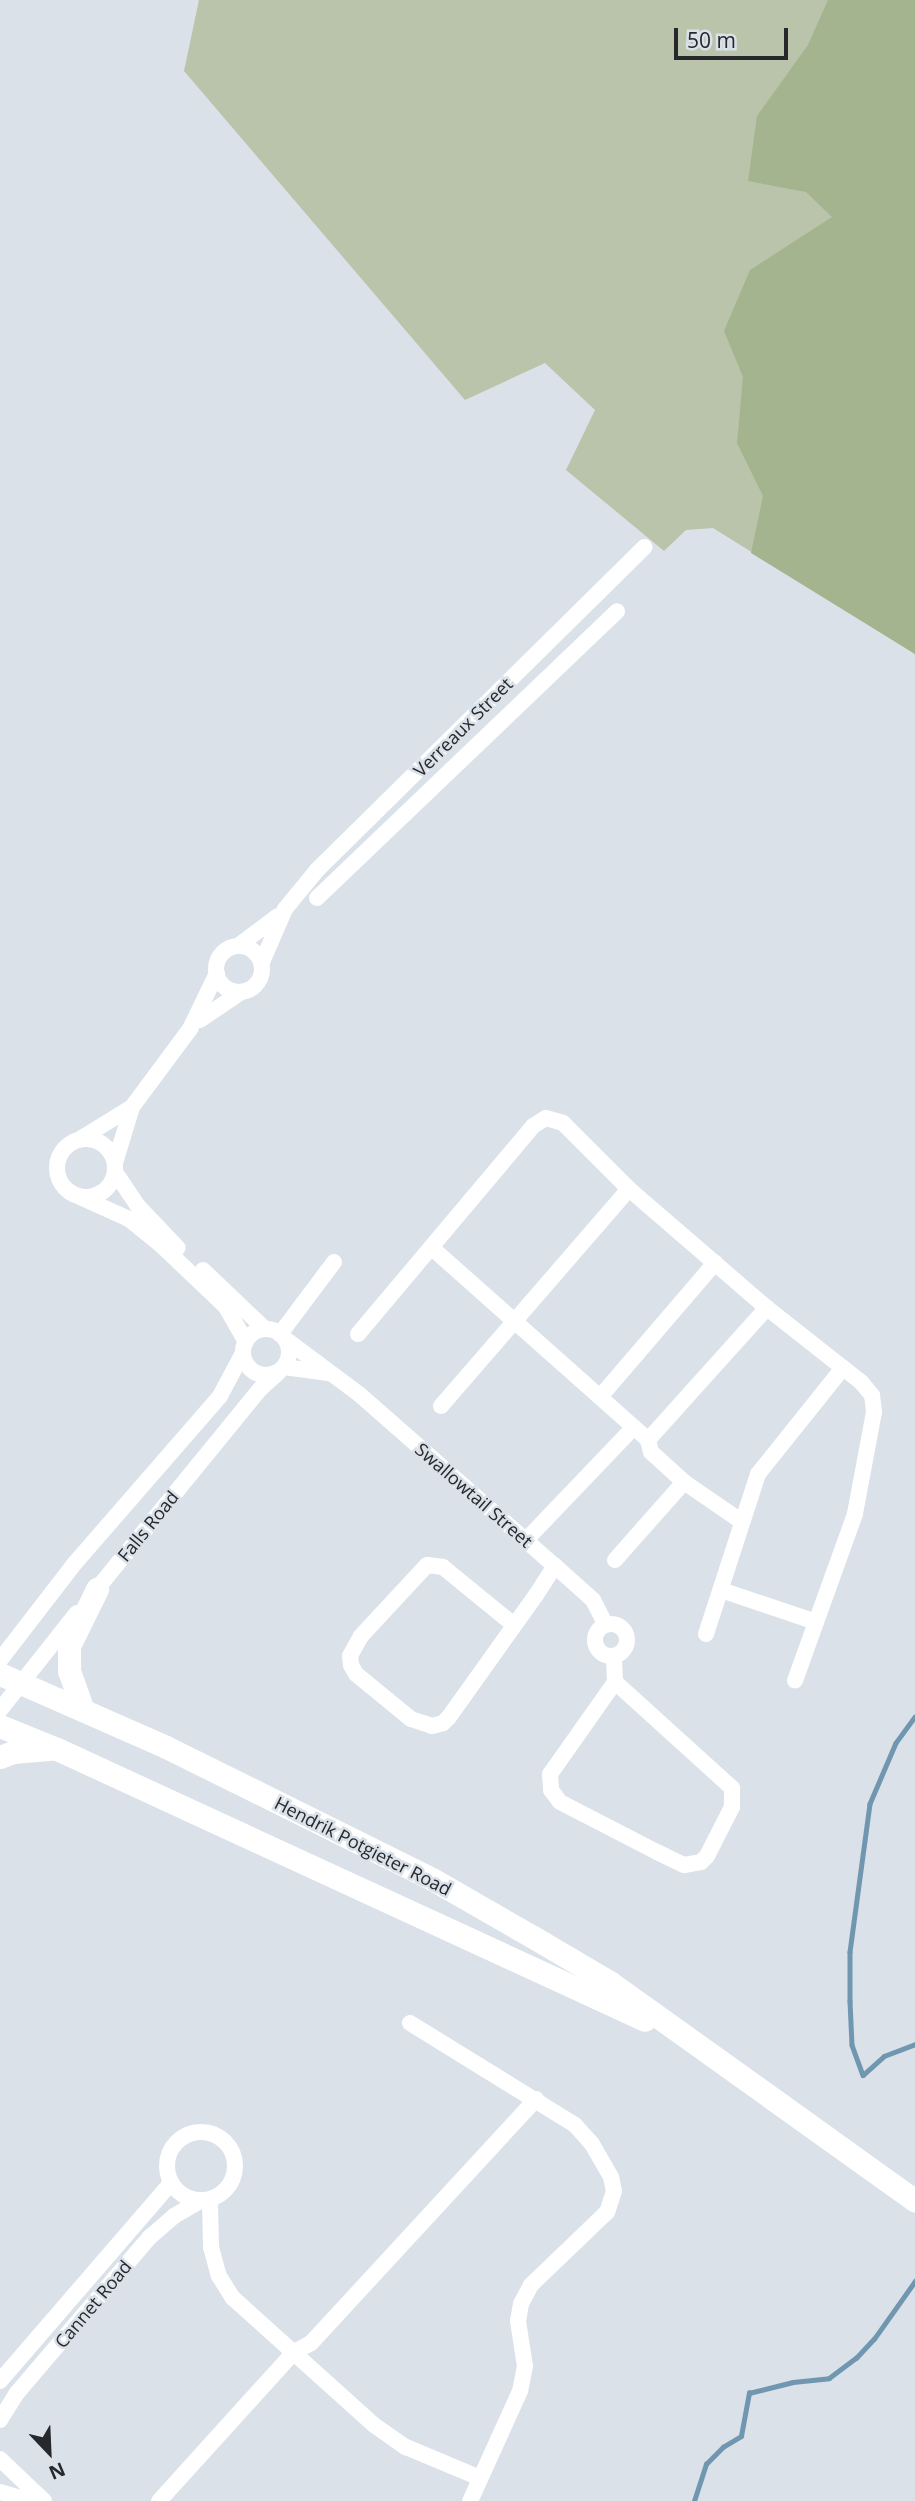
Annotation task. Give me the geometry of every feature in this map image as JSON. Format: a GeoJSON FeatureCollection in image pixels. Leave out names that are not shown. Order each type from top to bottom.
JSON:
{"type":"FeatureCollection","features":[{"type":"Feature","properties":{"kind":"main road"},"geometry":{"type":"LineString","coordinates":[[83,1710],[69,1671],[69,1646],[97,1589]]}},
{"type":"Feature","properties":{"kind":"main road","name":"Hendrik Potgieter Road"},"geometry":{"type":"LineString","coordinates":[[0,1674],[166,1747],[432,1879],[611,1983],[915,2201]]}},
{"type":"Feature","properties":{"kind":"main road","name":"Hendrik Potgieter Road"},"geometry":{"type":"LineString","coordinates":[[0,1726],[57,1749],[542,1970],[708,2051]]}},
{"type":"Feature","properties":{"kind":"main road"},"geometry":{"type":"LineString","coordinates":[[0,1757],[13,1752],[57,1749]]}},
{"type":"Feature","properties":{"kind":"street","name":"Verreaux Street"},"geometry":{"type":"LineString","coordinates":[[238,946],[285,909],[317,870],[645,547]]}},
{"type":"Feature","properties":{"kind":"street"},"geometry":{"type":"LineString","coordinates":[[317,898],[617,611]]}},
{"type":"Feature","properties":{"kind":"street","name":"Verreaux Street"},"geometry":{"type":"LineString","coordinates":[[262,962],[285,909]]}},
{"type":"Feature","properties":{"kind":"street"},"geometry":{"type":"LineString","coordinates":[[80,1197],[99,1194],[112,1181],[132,1107],[190,1029],[207,1013],[258,982],[262,962],[253,950],[238,946],[224,952],[216,965],[222,985],[241,992]]}},
{"type":"Feature","properties":{"kind":"street"},"geometry":{"type":"LineString","coordinates":[[190,1029],[217,973]]}},
{"type":"Feature","properties":{"kind":"street"},"geometry":{"type":"LineString","coordinates":[[132,1107],[63,1149],[56,1168],[63,1187],[129,1219],[161,1245],[226,1307],[245,1347],[246,1364],[257,1374],[264,1376],[281,1369],[332,1374]]}},
{"type":"Feature","properties":{"kind":"street"},"geometry":{"type":"LineString","coordinates":[[358,1334],[533,1126],[546,1118],[563,1123],[629,1189],[872,1395],[874,1412],[855,1514],[795,1681]]}},
{"type":"Feature","properties":{"kind":"street"},"geometry":{"type":"LineString","coordinates":[[80,1139],[90,1139],[106,1147],[115,1168]]}},
{"type":"Feature","properties":{"kind":"street","name":"Swallowtail Street"},"geometry":{"type":"LineString","coordinates":[[115,1168],[137,1205],[168,1238],[277,1334],[332,1374],[526,1540],[593,1600],[606,1625]]}},
{"type":"Feature","properties":{"kind":"street"},"geometry":{"type":"LineString","coordinates":[[441,1406],[629,1189]]}},
{"type":"Feature","properties":{"kind":"street"},"geometry":{"type":"LineString","coordinates":[[432,1248],[634,1427],[648,1440],[651,1452],[684,1482],[741,1521]]}},
{"type":"Feature","properties":{"kind":"street"},"geometry":{"type":"LineString","coordinates":[[245,1347],[251,1335],[277,1334],[334,1262]]}},
{"type":"Feature","properties":{"kind":"street"},"geometry":{"type":"LineString","coordinates":[[600,1397],[715,1262]]}},
{"type":"Feature","properties":{"kind":"street"},"geometry":{"type":"LineString","coordinates":[[648,1440],[767,1308]]}},
{"type":"Feature","properties":{"kind":"street"},"geometry":{"type":"LineString","coordinates":[[277,1334],[289,1353],[281,1369]]}},
{"type":"Feature","properties":{"kind":"street","name":"Falls Road"},"geometry":{"type":"LineString","coordinates":[[0,1660],[75,1563],[220,1396],[245,1347]]}},
{"type":"Feature","properties":{"kind":"street"},"geometry":{"type":"LineString","coordinates":[[706,1634],[758,1474],[843,1368]]}},
{"type":"Feature","properties":{"kind":"street","name":"Falls Road"},"geometry":{"type":"LineString","coordinates":[[0,1710],[260,1389],[281,1369]]}},
{"type":"Feature","properties":{"kind":"street"},"geometry":{"type":"LineString","coordinates":[[526,1540],[634,1427]]}},
{"type":"Feature","properties":{"kind":"street"},"geometry":{"type":"LineString","coordinates":[[165,1459],[188,1477]]}},
{"type":"Feature","properties":{"kind":"street"},"geometry":{"type":"LineString","coordinates":[[614,1560],[684,1482]]}},
{"type":"Feature","properties":{"kind":"street"},"geometry":{"type":"LineString","coordinates":[[514,1625],[443,1567],[427,1565],[361,1636],[349,1656],[356,1674],[411,1719],[432,1726],[443,1723],[449,1717],[514,1625],[555,1566]]}},
{"type":"Feature","properties":{"kind":"street"},"geometry":{"type":"LineString","coordinates":[[721,1590],[816,1622]]}},
{"type":"Feature","properties":{"kind":"street"},"geometry":{"type":"LineString","coordinates":[[606,1625],[617,1625],[627,1636],[626,1647],[614,1656],[599,1651],[595,1642],[598,1632],[606,1625]]}},
{"type":"Feature","properties":{"kind":"street"},"geometry":{"type":"LineString","coordinates":[[614,1656],[615,1682],[550,1773],[551,1790],[560,1802],[684,1865],[701,1862],[707,1856],[732,1807],[732,1788],[615,1682]]}},
{"type":"Feature","properties":{"kind":"street"},"geometry":{"type":"LineString","coordinates":[[410,2022],[575,2125],[592,2144],[611,2177],[614,2191],[607,2212],[587,2235],[531,2285],[521,2304],[518,2321],[525,2366],[520,2391],[470,2501]]}},
{"type":"Feature","properties":{"kind":"street"},"geometry":{"type":"LineString","coordinates":[[159,2501],[294,2353],[311,2343],[536,2099]]}},
{"type":"Feature","properties":{"kind":"street"},"geometry":{"type":"LineString","coordinates":[[193,2133],[212,2133],[221,2138],[233,2153],[235,2172],[227,2189],[205,2200],[183,2196],[171,2183],[166,2169],[168,2155],[176,2142],[193,2133]]}},
{"type":"Feature","properties":{"kind":"street","name":"Cannet Road"},"geometry":{"type":"LineString","coordinates":[[0,2381],[171,2183]]}},
{"type":"Feature","properties":{"kind":"street"},"geometry":{"type":"LineString","coordinates":[[205,2200],[211,2247],[219,2276],[233,2298],[374,2424],[406,2447],[480,2478]]}},
{"type":"Feature","properties":{"kind":"street","name":"Cannet Road"},"geometry":{"type":"LineString","coordinates":[[0,2420],[17,2393],[150,2237],[174,2216],[205,2200]]}},
{"type":"Feature","properties":{"kind":"street"},"geometry":{"type":"LineString","coordinates":[[0,2459],[44,2501]]}},
{"type":"Feature","properties":{"kind":"street"},"geometry":{"type":"LineString","coordinates":[[0,2491],[31,2501]]}},
{"type":"Feature","properties":{"kind":"green space"},"geometry":{"type":"Polygon","coordinates":[[[199,0],[915,0],[915,654],[713,528],[686,530],[664,551],[566,470],[595,410],[545,363],[465,400],[184,71],[199,0]]]}},
{"type":"Feature","properties":{"kind":"green space"},"geometry":{"type":"Polygon","coordinates":[[[828,0],[915,0],[915,654],[751,553],[763,496],[737,443],[743,377],[724,331],[750,270],[832,217],[806,192],[748,181],[757,116],[808,45],[828,0]]]}},
{"type":"Feature","properties":{"kind":"waterway"},"geometry":{"type":"LineString","coordinates":[[915,1717],[896,1743],[870,1804],[850,1952],[852,2045],[863,2075],[884,2056],[915,2044]]}},
{"type":"Feature","properties":{"kind":"waterway"},"geometry":{"type":"LineString","coordinates":[[694,2501],[706,2464],[723,2447],[741,2436],[749,2393],[793,2382],[829,2378],[856,2358],[874,2339],[915,2281]]}}]}
